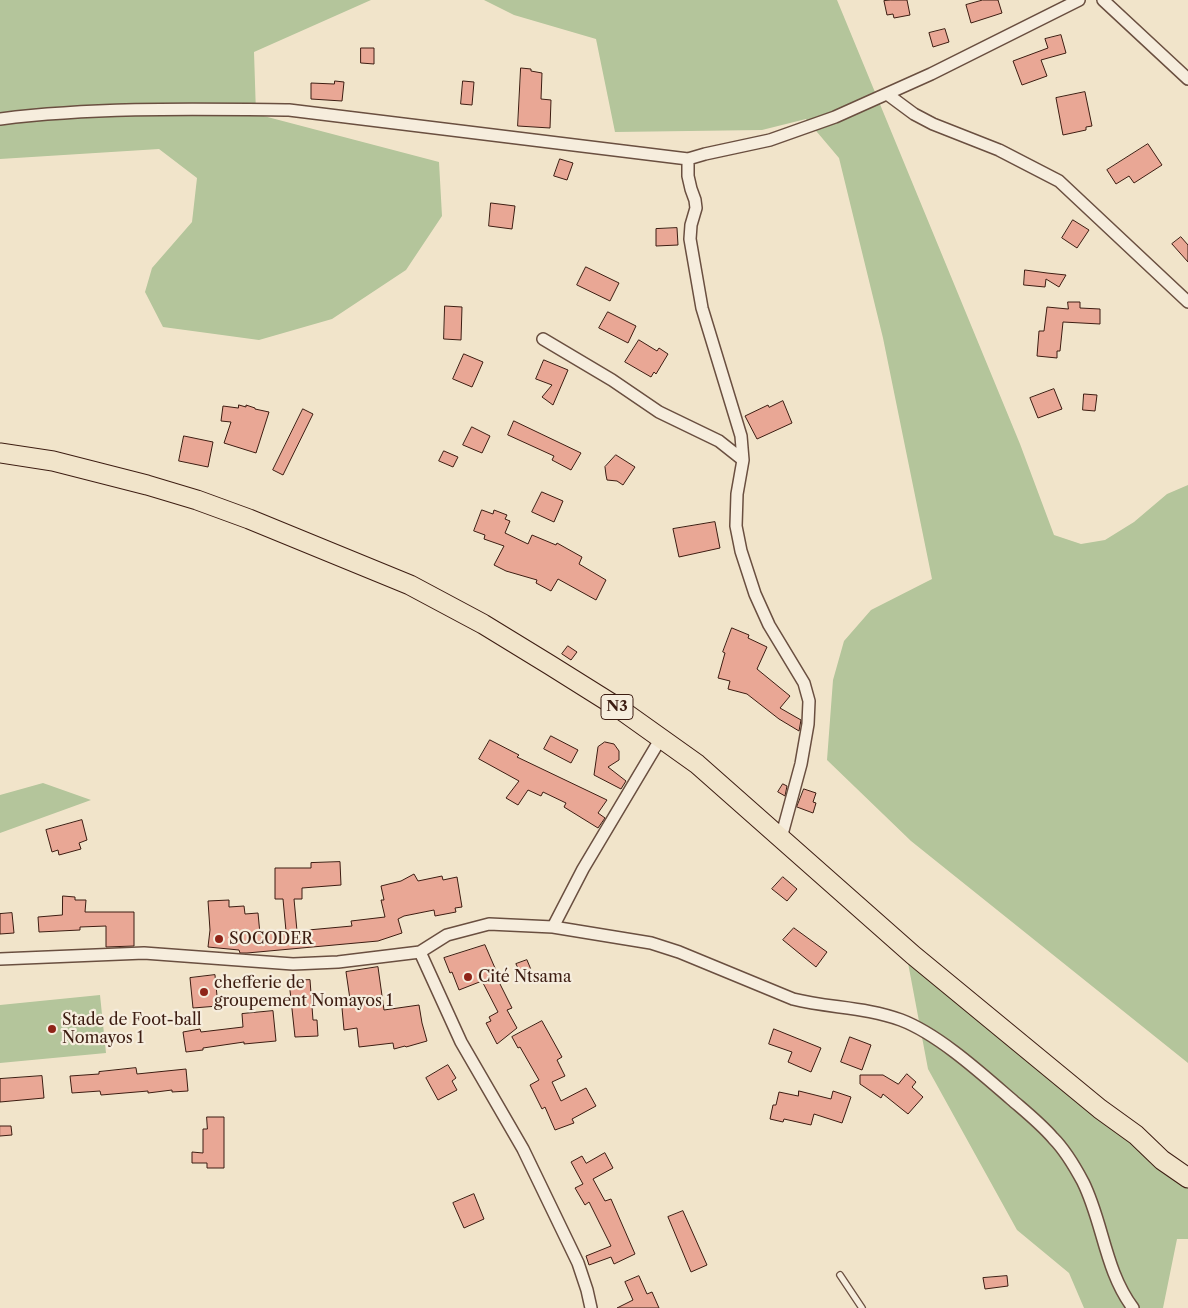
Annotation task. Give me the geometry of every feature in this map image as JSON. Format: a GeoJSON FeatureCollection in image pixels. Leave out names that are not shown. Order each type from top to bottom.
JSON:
{"type":"FeatureCollection","features":[{"type":"Feature","properties":{"kind":"highway","name":"N3"},"geometry":{"type":"LineString","coordinates":[[0,453],[52,461],[197,500],[249,519],[410,585],[483,624],[617,707],[697,764],[914,955],[1100,1110],[1136,1135],[1168,1151],[1188,1164]]}},
{"type":"Feature","properties":{"kind":"highway","name":"N3"},"geometry":{"type":"LineString","coordinates":[[1136,1135],[1162,1160],[1188,1178]]}},
{"type":"Feature","properties":{"kind":"street"},"geometry":{"type":"LineString","coordinates":[[0,120],[78,112],[222,109],[289,110],[688,159],[770,140],[835,117],[931,74],[1079,0]]}},
{"type":"Feature","properties":{"kind":"street"},"geometry":{"type":"LineString","coordinates":[[1103,0],[1188,79]]}},
{"type":"Feature","properties":{"kind":"street"},"geometry":{"type":"LineString","coordinates":[[887,94],[914,114],[933,124],[1000,150],[1059,180],[1188,302]]}},
{"type":"Feature","properties":{"kind":"street"},"geometry":{"type":"LineString","coordinates":[[688,159],[688,176],[696,208],[691,225],[690,239],[702,308],[741,436],[742,460],[737,494],[736,526],[755,594],[769,625],[804,684],[809,702],[808,724],[801,764],[781,838]]}},
{"type":"Feature","properties":{"kind":"street"},"geometry":{"type":"LineString","coordinates":[[543,339],[612,380],[658,412],[719,441],[742,460]]}},
{"type":"Feature","properties":{"kind":"street"},"geometry":{"type":"LineString","coordinates":[[553,927],[583,869],[661,738]]}},
{"type":"Feature","properties":{"kind":"street"},"geometry":{"type":"LineString","coordinates":[[0,959],[144,953],[293,964],[338,962],[420,952],[447,934],[489,924],[553,927],[651,943],[679,952],[793,1000],[868,1010],[901,1020],[920,1029],[984,1076],[1054,1139],[1083,1182],[1113,1270],[1133,1308]]}},
{"type":"Feature","properties":{"kind":"street"},"geometry":{"type":"LineString","coordinates":[[420,952],[461,1042],[523,1149],[578,1263],[591,1308]]}},
{"type":"Feature","properties":{"kind":"lane"},"geometry":{"type":"LineString","coordinates":[[840,1274],[862,1308]]}},
{"type":"Feature","properties":{"kind":"green space"},"geometry":{"type":"Polygon","coordinates":[[[0,0],[371,0],[254,52],[256,114],[439,162],[442,216],[406,270],[332,319],[259,340],[163,327],[145,292],[152,268],[192,222],[197,178],[159,149],[0,159],[0,0]]]}},
{"type":"Feature","properties":{"kind":"green space"},"geometry":{"type":"Polygon","coordinates":[[[484,0],[837,0],[1020,444],[1054,535],[1081,544],[1105,540],[1134,522],[1167,494],[1188,485],[1188,1063],[911,841],[827,760],[833,680],[844,641],[871,610],[932,579],[883,338],[839,158],[806,119],[762,130],[615,132],[596,39],[514,15],[484,0]]]}},
{"type":"Feature","properties":{"kind":"green space"},"geometry":{"type":"Polygon","coordinates":[[[43,783],[91,800],[0,833],[0,795],[43,783]]]}},
{"type":"Feature","properties":{"kind":"green space"},"geometry":{"type":"Polygon","coordinates":[[[905,947],[1188,1170],[1188,1239],[1177,1239],[1163,1308],[1084,1308],[1069,1273],[1017,1230],[928,1069],[905,947]]]}},
{"type":"Feature","properties":{"kind":"green space","name":"Stade de Foot-ball Nomayos 1"},"geometry":{"type":"Polygon","coordinates":[[[100,995],[106,1053],[0,1063],[0,1005],[100,995]]]}},
{"type":"Feature","properties":{"kind":"building"},"geometry":{"type":"Polygon","coordinates":[[[907,0],[910,15],[894,18],[893,14],[887,15],[884,1],[907,0]]]}},
{"type":"Feature","properties":{"kind":"building"},"geometry":{"type":"Polygon","coordinates":[[[983,0],[998,0],[1002,13],[971,23],[966,5],[983,0]]]}},
{"type":"Feature","properties":{"kind":"building"},"geometry":{"type":"Polygon","coordinates":[[[945,29],[949,42],[933,47],[929,33],[945,29]]]}},
{"type":"Feature","properties":{"kind":"building"},"geometry":{"type":"Polygon","coordinates":[[[1061,35],[1066,53],[1041,60],[1047,76],[1022,85],[1013,61],[1048,48],[1045,39],[1061,35]]]}},
{"type":"Feature","properties":{"kind":"building"},"geometry":{"type":"Polygon","coordinates":[[[361,48],[374,48],[374,64],[361,63],[361,48]]]}},
{"type":"Feature","properties":{"kind":"building"},"geometry":{"type":"Polygon","coordinates":[[[521,68],[542,73],[541,99],[551,100],[550,128],[518,126],[521,68]]]}},
{"type":"Feature","properties":{"kind":"building"},"geometry":{"type":"Polygon","coordinates":[[[335,81],[344,82],[342,101],[311,99],[311,83],[334,84],[335,81]]]}},
{"type":"Feature","properties":{"kind":"building"},"geometry":{"type":"Polygon","coordinates":[[[463,81],[474,82],[472,105],[461,104],[463,81]]]}},
{"type":"Feature","properties":{"kind":"building"},"geometry":{"type":"Polygon","coordinates":[[[1085,92],[1092,126],[1086,127],[1086,130],[1063,135],[1056,98],[1085,92]]]}},
{"type":"Feature","properties":{"kind":"building"},"geometry":{"type":"Polygon","coordinates":[[[1148,144],[1162,165],[1134,183],[1129,176],[1116,184],[1107,170],[1148,144]]]}},
{"type":"Feature","properties":{"kind":"building"},"geometry":{"type":"Polygon","coordinates":[[[560,159],[573,163],[567,180],[554,176],[560,159]]]}},
{"type":"Feature","properties":{"kind":"building"},"geometry":{"type":"Polygon","coordinates":[[[491,203],[515,206],[512,229],[489,226],[491,203]]]}},
{"type":"Feature","properties":{"kind":"building"},"geometry":{"type":"Polygon","coordinates":[[[1073,220],[1089,230],[1077,248],[1062,238],[1073,220]]]}},
{"type":"Feature","properties":{"kind":"building"},"geometry":{"type":"Polygon","coordinates":[[[677,228],[678,245],[656,246],[656,229],[677,228]]]}},
{"type":"Feature","properties":{"kind":"building"},"geometry":{"type":"Polygon","coordinates":[[[1181,237],[1188,245],[1188,262],[1172,244],[1181,237]]]}},
{"type":"Feature","properties":{"kind":"building"},"geometry":{"type":"Polygon","coordinates":[[[586,267],[619,283],[610,301],[577,285],[586,267]]]}},
{"type":"Feature","properties":{"kind":"building"},"geometry":{"type":"Polygon","coordinates":[[[1025,270],[1066,275],[1059,287],[1046,279],[1045,287],[1024,285],[1025,270]]]}},
{"type":"Feature","properties":{"kind":"building"},"geometry":{"type":"Polygon","coordinates":[[[1068,302],[1080,302],[1080,308],[1100,309],[1100,324],[1063,322],[1060,351],[1057,351],[1057,358],[1037,356],[1039,331],[1044,331],[1047,307],[1068,309],[1068,302]]]}},
{"type":"Feature","properties":{"kind":"building"},"geometry":{"type":"Polygon","coordinates":[[[445,306],[462,307],[461,340],[444,339],[445,306]]]}},
{"type":"Feature","properties":{"kind":"building"},"geometry":{"type":"Polygon","coordinates":[[[608,312],[636,326],[628,343],[599,328],[608,312]]]}},
{"type":"Feature","properties":{"kind":"building"},"geometry":{"type":"Polygon","coordinates":[[[639,340],[657,351],[659,348],[668,354],[656,374],[654,372],[651,377],[625,362],[639,340]]]}},
{"type":"Feature","properties":{"kind":"building"},"geometry":{"type":"Polygon","coordinates":[[[464,354],[483,362],[472,387],[453,379],[464,354]]]}},
{"type":"Feature","properties":{"kind":"building"},"geometry":{"type":"Polygon","coordinates":[[[544,360],[568,370],[553,405],[542,397],[552,385],[536,379],[544,360]]]}},
{"type":"Feature","properties":{"kind":"building"},"geometry":{"type":"Polygon","coordinates":[[[1054,389],[1062,409],[1038,418],[1030,398],[1054,389]]]}},
{"type":"Feature","properties":{"kind":"building"},"geometry":{"type":"Polygon","coordinates":[[[1084,394],[1097,395],[1095,411],[1083,410],[1084,394]]]}},
{"type":"Feature","properties":{"kind":"building"},"geometry":{"type":"Polygon","coordinates":[[[783,401],[792,423],[757,439],[745,416],[768,405],[769,407],[783,401]]]}},
{"type":"Feature","properties":{"kind":"building"},"geometry":{"type":"Polygon","coordinates":[[[239,405],[246,407],[246,405],[269,412],[256,453],[224,443],[231,422],[221,421],[223,406],[238,408],[239,405]]]}},
{"type":"Feature","properties":{"kind":"building"},"geometry":{"type":"Polygon","coordinates":[[[303,409],[313,414],[283,475],[273,470],[303,409]]]}},
{"type":"Feature","properties":{"kind":"building"},"geometry":{"type":"Polygon","coordinates":[[[514,421],[581,453],[571,470],[552,460],[554,456],[508,435],[514,421]]]}},
{"type":"Feature","properties":{"kind":"building"},"geometry":{"type":"Polygon","coordinates":[[[472,427],[490,436],[482,453],[463,445],[472,427]]]}},
{"type":"Feature","properties":{"kind":"building"},"geometry":{"type":"Polygon","coordinates":[[[184,436],[213,442],[208,467],[179,461],[184,436]]]}},
{"type":"Feature","properties":{"kind":"building"},"geometry":{"type":"Polygon","coordinates":[[[444,451],[458,457],[453,467],[439,461],[444,451]]]}},
{"type":"Feature","properties":{"kind":"building"},"geometry":{"type":"Polygon","coordinates":[[[616,455],[635,467],[623,485],[617,481],[607,480],[605,467],[616,455]]]}},
{"type":"Feature","properties":{"kind":"building"},"geometry":{"type":"Polygon","coordinates":[[[542,492],[563,501],[554,522],[532,512],[542,492]]]}},
{"type":"Feature","properties":{"kind":"building"},"geometry":{"type":"Polygon","coordinates":[[[482,510],[493,514],[494,510],[507,515],[505,519],[510,521],[505,533],[528,544],[532,535],[556,545],[557,543],[582,557],[579,564],[606,580],[596,600],[558,579],[551,591],[536,583],[537,580],[506,571],[494,565],[504,546],[484,539],[485,535],[474,531],[482,510]]]}},
{"type":"Feature","properties":{"kind":"building"},"geometry":{"type":"Polygon","coordinates":[[[715,522],[720,548],[679,557],[673,529],[715,522]]]}},
{"type":"Feature","properties":{"kind":"building"},"geometry":{"type":"Polygon","coordinates":[[[732,628],[749,635],[748,638],[767,647],[757,669],[790,696],[780,708],[801,720],[799,731],[779,719],[747,694],[728,689],[730,681],[718,678],[725,653],[723,652],[732,628]]]}},
{"type":"Feature","properties":{"kind":"building"},"geometry":{"type":"Polygon","coordinates":[[[568,646],[577,652],[571,660],[562,654],[568,646]]]}},
{"type":"Feature","properties":{"kind":"building"},"geometry":{"type":"Polygon","coordinates":[[[551,736],[578,750],[571,763],[544,749],[551,736]]]}},
{"type":"Feature","properties":{"kind":"building"},"geometry":{"type":"Polygon","coordinates":[[[490,740],[519,755],[517,757],[607,800],[598,813],[605,818],[598,828],[564,807],[566,803],[543,792],[541,796],[528,790],[518,805],[506,798],[519,781],[479,759],[490,740]]]}},
{"type":"Feature","properties":{"kind":"building"},"geometry":{"type":"Polygon","coordinates":[[[605,742],[614,744],[619,751],[619,760],[608,767],[626,781],[621,789],[594,775],[598,747],[605,742]]]}},
{"type":"Feature","properties":{"kind":"building"},"geometry":{"type":"Polygon","coordinates":[[[783,784],[787,786],[785,796],[778,792],[783,784]]]}},
{"type":"Feature","properties":{"kind":"building"},"geometry":{"type":"Polygon","coordinates":[[[804,789],[816,793],[813,802],[816,803],[813,813],[797,807],[804,789]]]}},
{"type":"Feature","properties":{"kind":"building"},"geometry":{"type":"Polygon","coordinates":[[[82,820],[87,840],[79,843],[81,849],[59,855],[58,850],[52,852],[46,830],[82,820]]]}},
{"type":"Feature","properties":{"kind":"building"},"geometry":{"type":"Polygon","coordinates":[[[340,862],[341,885],[302,888],[302,899],[294,899],[297,931],[352,926],[351,921],[385,917],[381,900],[384,900],[381,886],[401,881],[414,874],[418,881],[442,876],[443,880],[457,877],[462,907],[455,908],[456,912],[435,916],[434,910],[404,916],[398,919],[402,933],[378,941],[247,953],[240,953],[239,950],[208,947],[210,930],[208,901],[229,900],[229,907],[244,906],[245,914],[258,913],[260,934],[286,931],[283,899],[275,899],[275,868],[311,868],[311,863],[340,862]]]}},
{"type":"Feature","properties":{"kind":"building"},"geometry":{"type":"Polygon","coordinates":[[[783,877],[797,889],[787,901],[772,889],[783,877]]]}},
{"type":"Feature","properties":{"kind":"building"},"geometry":{"type":"Polygon","coordinates":[[[63,896],[75,897],[75,900],[86,900],[85,912],[134,912],[134,946],[106,947],[106,926],[80,927],[80,930],[39,932],[38,917],[62,915],[63,896]]]}},
{"type":"Feature","properties":{"kind":"building"},"geometry":{"type":"Polygon","coordinates":[[[12,913],[14,933],[0,934],[0,914],[12,913]]]}},
{"type":"Feature","properties":{"kind":"building"},"geometry":{"type":"Polygon","coordinates":[[[794,928],[827,952],[816,967],[783,940],[794,928]]]}},
{"type":"Feature","properties":{"kind":"building"},"geometry":{"type":"Polygon","coordinates":[[[485,945],[498,975],[496,976],[512,1008],[507,1010],[517,1028],[497,1044],[486,1023],[491,1021],[489,1017],[498,1012],[482,981],[459,990],[444,958],[485,945]]]}},
{"type":"Feature","properties":{"kind":"building"},"geometry":{"type":"Polygon","coordinates":[[[527,960],[532,972],[522,976],[516,964],[527,960]]]}},
{"type":"Feature","properties":{"kind":"building"},"geometry":{"type":"Polygon","coordinates":[[[378,967],[384,1010],[419,1005],[427,1041],[394,1049],[393,1043],[359,1047],[357,1028],[344,1030],[342,1008],[351,1006],[346,972],[378,967]]]}},
{"type":"Feature","properties":{"kind":"building","name":"chefferie de groupement Nomayos 1"},"geometry":{"type":"Polygon","coordinates":[[[215,975],[218,1006],[193,1008],[190,978],[215,975]]]}},
{"type":"Feature","properties":{"kind":"building"},"geometry":{"type":"Polygon","coordinates":[[[310,980],[313,1020],[317,1020],[318,1036],[295,1037],[289,981],[310,980]]]}},
{"type":"Feature","properties":{"kind":"building"},"geometry":{"type":"Polygon","coordinates":[[[273,1011],[276,1041],[244,1044],[244,1042],[186,1052],[183,1032],[200,1029],[201,1032],[243,1027],[242,1014],[273,1011]]]}},
{"type":"Feature","properties":{"kind":"building"},"geometry":{"type":"Polygon","coordinates":[[[542,1021],[562,1057],[557,1060],[565,1076],[552,1082],[561,1101],[586,1088],[596,1106],[572,1119],[574,1123],[555,1130],[545,1107],[542,1109],[530,1085],[539,1080],[512,1037],[542,1021]]]}},
{"type":"Feature","properties":{"kind":"building"},"geometry":{"type":"Polygon","coordinates":[[[774,1029],[821,1048],[811,1072],[788,1062],[792,1052],[769,1044],[774,1029]]]}},
{"type":"Feature","properties":{"kind":"building"},"geometry":{"type":"Polygon","coordinates":[[[850,1037],[871,1045],[862,1070],[841,1062],[850,1037]]]}},
{"type":"Feature","properties":{"kind":"building"},"geometry":{"type":"Polygon","coordinates":[[[448,1065],[456,1078],[452,1081],[457,1090],[438,1100],[426,1078],[448,1065]]]}},
{"type":"Feature","properties":{"kind":"building"},"geometry":{"type":"Polygon","coordinates":[[[136,1068],[137,1074],[186,1069],[188,1091],[172,1092],[172,1090],[148,1093],[148,1091],[101,1095],[100,1091],[72,1093],[70,1076],[99,1074],[99,1072],[136,1068]]]}},
{"type":"Feature","properties":{"kind":"building"},"geometry":{"type":"Polygon","coordinates":[[[907,1074],[916,1082],[912,1087],[923,1097],[908,1114],[883,1094],[881,1098],[860,1084],[860,1075],[883,1075],[898,1084],[907,1074]]]}},
{"type":"Feature","properties":{"kind":"building"},"geometry":{"type":"Polygon","coordinates":[[[42,1076],[44,1098],[0,1102],[0,1079],[42,1076]]]}},
{"type":"Feature","properties":{"kind":"building"},"geometry":{"type":"Polygon","coordinates":[[[799,1091],[831,1099],[833,1091],[851,1097],[842,1123],[814,1114],[811,1125],[784,1119],[783,1122],[770,1119],[773,1105],[776,1105],[779,1092],[798,1096],[799,1091]]]}},
{"type":"Feature","properties":{"kind":"building"},"geometry":{"type":"Polygon","coordinates":[[[207,1117],[224,1117],[224,1168],[207,1168],[207,1163],[192,1163],[192,1152],[203,1153],[203,1129],[207,1129],[207,1117]]]}},
{"type":"Feature","properties":{"kind":"building"},"geometry":{"type":"Polygon","coordinates":[[[0,1126],[11,1126],[12,1135],[0,1136],[0,1126]]]}},
{"type":"Feature","properties":{"kind":"building"},"geometry":{"type":"Polygon","coordinates":[[[605,1153],[613,1168],[593,1179],[605,1201],[611,1199],[635,1254],[614,1264],[611,1257],[589,1265],[586,1256],[611,1246],[589,1202],[585,1205],[575,1188],[583,1184],[571,1162],[582,1156],[586,1163],[605,1153]]]}},
{"type":"Feature","properties":{"kind":"building"},"geometry":{"type":"Polygon","coordinates":[[[474,1194],[484,1219],[464,1228],[453,1203],[474,1194]]]}},
{"type":"Feature","properties":{"kind":"building"},"geometry":{"type":"Polygon","coordinates":[[[683,1211],[707,1265],[691,1272],[668,1217],[683,1211]]]}},
{"type":"Feature","properties":{"kind":"building"},"geometry":{"type":"Polygon","coordinates":[[[639,1276],[647,1294],[652,1292],[659,1308],[617,1308],[633,1300],[625,1282],[639,1276]]]}},
{"type":"Feature","properties":{"kind":"building"},"geometry":{"type":"Polygon","coordinates":[[[1007,1276],[1008,1286],[985,1289],[983,1278],[1007,1276]]]}},
{"type":"Feature","properties":{"kind":"place","name":"SOCODER"},"geometry":{"type":"Point","coordinates":[219,939]}},
{"type":"Feature","properties":{"kind":"place","name":"Cité Ntsama"},"geometry":{"type":"Point","coordinates":[468,977]}},
{"type":"Feature","properties":{"kind":"place","name":"chefferie de groupement Nomayos 1"},"geometry":{"type":"Point","coordinates":[204,992]}},
{"type":"Feature","properties":{"kind":"place","name":"Stade de Foot-ball Nomayos 1"},"geometry":{"type":"Point","coordinates":[52,1029]}}]}
